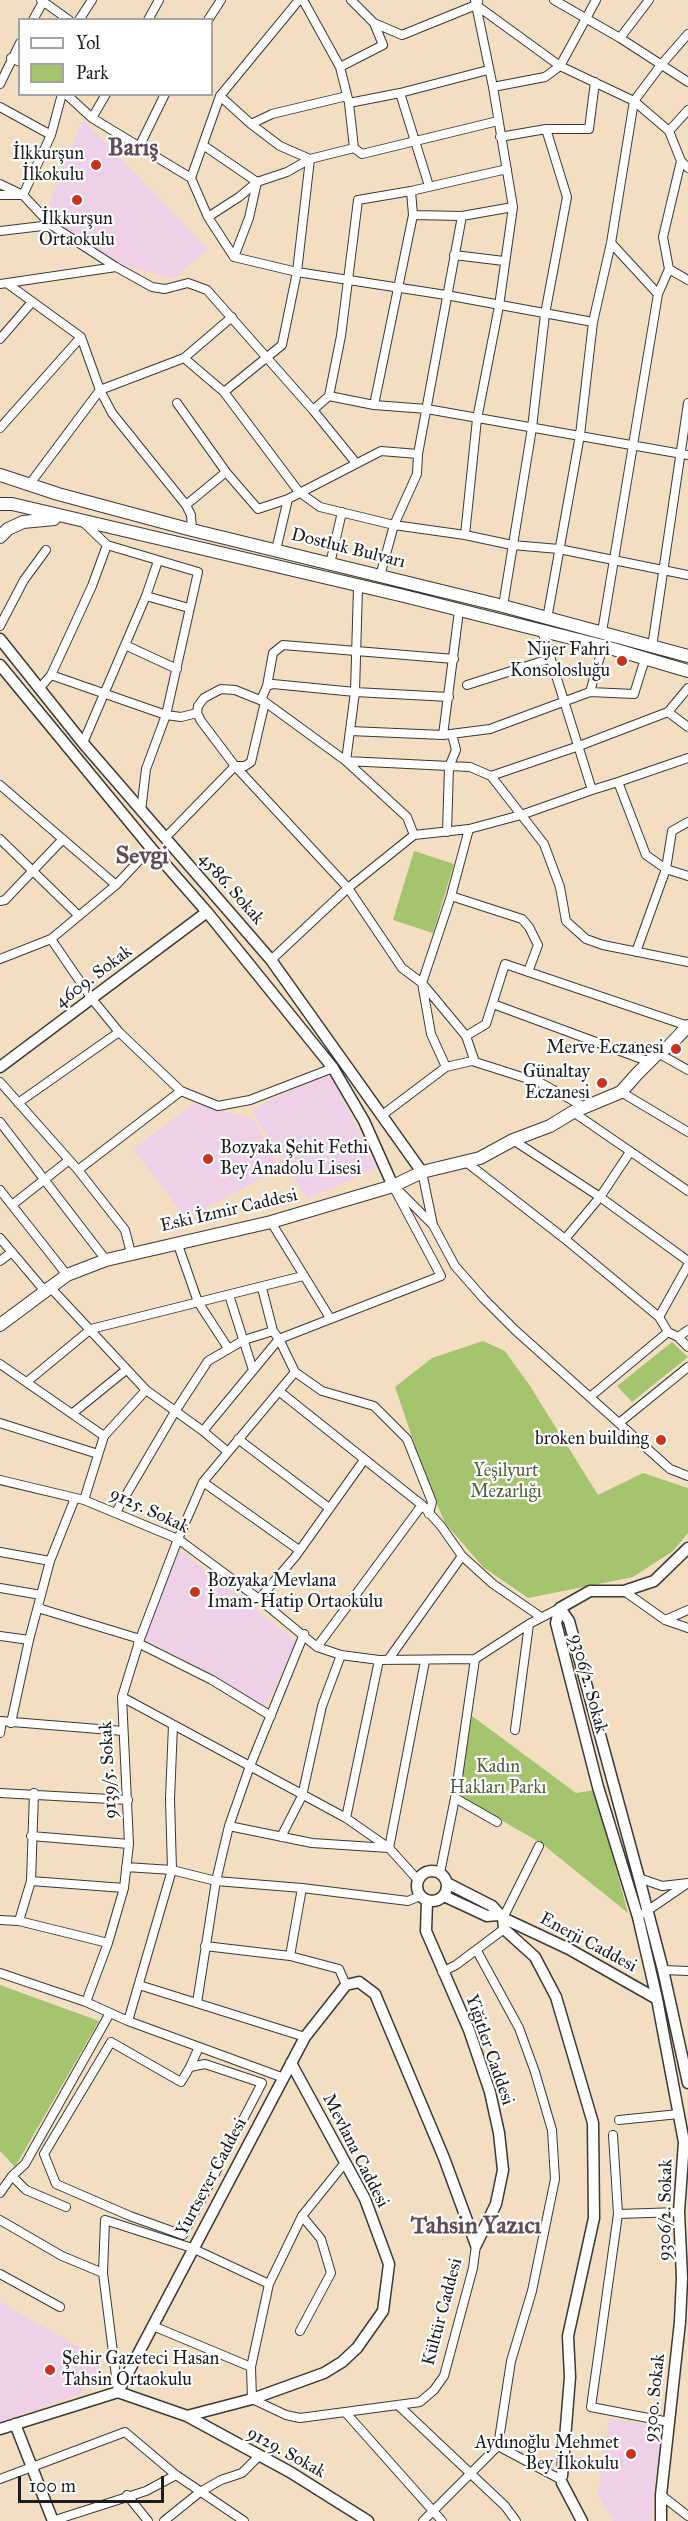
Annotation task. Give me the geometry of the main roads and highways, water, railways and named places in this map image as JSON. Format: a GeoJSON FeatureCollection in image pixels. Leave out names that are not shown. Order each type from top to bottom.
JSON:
{"type":"FeatureCollection","features":[{"type":"Feature","properties":{"kind":"main road","name":"Dostluk Bulvarı"},"geometry":{"type":"LineString","coordinates":[[0,475],[192,530],[503,606],[688,656]]}},
{"type":"Feature","properties":{"kind":"main road","name":"Dostluk Bulvarı"},"geometry":{"type":"LineString","coordinates":[[0,504],[12,504],[542,631],[688,670]]}},
{"type":"Feature","properties":{"kind":"main road"},"geometry":{"type":"LineString","coordinates":[[0,537],[8,529],[23,522],[77,520]]}},
{"type":"Feature","properties":{"kind":"main road","name":"4586. Sokak"},"geometry":{"type":"LineString","coordinates":[[0,639],[83,743],[271,960],[422,1172]]}},
{"type":"Feature","properties":{"kind":"main road","name":"4586. Sokak"},"geometry":{"type":"LineString","coordinates":[[0,665],[151,848],[207,912],[333,1068],[364,1120],[393,1186]]}},
{"type":"Feature","properties":{"kind":"main road","name":"4609. Sokak"},"geometry":{"type":"LineString","coordinates":[[0,1067],[207,912]]}},
{"type":"Feature","properties":{"kind":"main road","name":"Eski İzmir Caddesi"},"geometry":{"type":"LineString","coordinates":[[0,1325],[46,1288],[67,1275],[106,1260],[271,1222],[393,1186],[422,1172],[480,1158],[513,1140],[550,1126],[573,1112],[621,1092],[688,1026]]}},
{"type":"Feature","properties":{"kind":"main road"},"geometry":{"type":"LineString","coordinates":[[560,1608],[590,1591],[624,1591],[654,1581],[688,1548]]}},
{"type":"Feature","properties":{"kind":"main road","name":"9306/2. Sokak"},"geometry":{"type":"LineString","coordinates":[[560,1608],[569,1621],[648,1911],[688,2083]]}},
{"type":"Feature","properties":{"kind":"main road","name":"9306/2. Sokak"},"geometry":{"type":"LineString","coordinates":[[560,1608],[556,1623],[573,1694],[598,1787],[638,1917],[683,2115],[684,2142],[679,2212],[682,2278]]}},
{"type":"Feature","properties":{"kind":"main road"},"geometry":{"type":"LineString","coordinates":[[447,1883],[444,1896],[436,1901],[424,1898],[416,1888],[417,1880],[427,1871],[440,1873],[447,1883],[492,1906],[535,1957],[556,1997],[593,2123],[594,2218],[568,2336],[570,2377],[561,2479],[582,2521]]}},
{"type":"Feature","properties":{"kind":"main road"},"geometry":{"type":"LineString","coordinates":[[444,1896],[487,1916],[502,1920]]}},
{"type":"Feature","properties":{"kind":"main road","name":"Yiğitler Caddesi"},"geometry":{"type":"LineString","coordinates":[[424,1898],[426,1931],[469,2030],[490,2092],[499,2133],[503,2170],[496,2204],[476,2245]]}},
{"type":"Feature","properties":{"kind":"main road","name":"Enerji Caddesi"},"geometry":{"type":"LineString","coordinates":[[502,1920],[569,1949],[657,1999]]}},
{"type":"Feature","properties":{"kind":"main road","name":"Kültür Caddesi"},"geometry":{"type":"LineString","coordinates":[[346,1985],[359,1982],[375,1994],[444,2158],[476,2245]]}},
{"type":"Feature","properties":{"kind":"main road","name":"Yurtsever Caddesi"},"geometry":{"type":"LineString","coordinates":[[118,2392],[305,2037],[346,1985]]}},
{"type":"Feature","properties":{"kind":"main road","name":"Mevlana Caddesi"},"geometry":{"type":"LineString","coordinates":[[187,2416],[252,2399],[324,2373],[342,2362],[372,2331],[383,2312],[389,2264],[365,2199],[291,2063]]}},
{"type":"Feature","properties":{"kind":"main road","name":"9306/2. Sokak"},"geometry":{"type":"LineString","coordinates":[[684,2142],[688,2131]]}},
{"type":"Feature","properties":{"kind":"main road","name":"9300. Sokak"},"geometry":{"type":"LineString","coordinates":[[661,2521],[661,2495],[680,2322],[682,2278]]}},
{"type":"Feature","properties":{"kind":"main road"},"geometry":{"type":"LineString","coordinates":[[0,2429],[118,2392]]}},
{"type":"Feature","properties":{"kind":"main road","name":"9129. Sokak"},"geometry":{"type":"LineString","coordinates":[[118,2392],[187,2416],[290,2472],[368,2521]]}},
{"type":"Feature","properties":{"kind":"main road"},"geometry":{"type":"LineString","coordinates":[[15,2424],[53,2521]]}},
{"type":"Feature","properties":{"kind":"place","name":"İlkkurşun İlkokulu"},"geometry":{"type":"Point","coordinates":[96,165]}},
{"type":"Feature","properties":{"kind":"place","name":"İlkkurşun Ortaokulu"},"geometry":{"type":"Point","coordinates":[77,200]}},
{"type":"Feature","properties":{"kind":"place","name":"Nijer Fahri Konsolosluğu"},"geometry":{"type":"Point","coordinates":[622,661]}},
{"type":"Feature","properties":{"kind":"place","name":"Merve Eczanesi"},"geometry":{"type":"Point","coordinates":[676,1049]}},
{"type":"Feature","properties":{"kind":"place","name":"Günaltay Eczanesi"},"geometry":{"type":"Point","coordinates":[602,1083]}},
{"type":"Feature","properties":{"kind":"place","name":"Bozyaka Şehit Fethi Bey Anadolu Lisesi"},"geometry":{"type":"Point","coordinates":[208,1159]}},
{"type":"Feature","properties":{"kind":"place","name":"broken building"},"geometry":{"type":"Point","coordinates":[661,1440]}},
{"type":"Feature","properties":{"kind":"place","name":"Bozyaka Mevlana İmam-Hatip Ortaokulu"},"geometry":{"type":"Point","coordinates":[195,1592]}},
{"type":"Feature","properties":{"kind":"place","name":"Şehir Gazeteci Hasan Tahsin Ortaokulu"},"geometry":{"type":"Point","coordinates":[50,2370]}},
{"type":"Feature","properties":{"kind":"place","name":"Aydınoğlu Mehmet Bey İlkokulu"},"geometry":{"type":"Point","coordinates":[631,2454]}},
{"type":"Feature","properties":{"kind":"district","name":"Barış"},"geometry":{"type":"Point","coordinates":[133,149]}},
{"type":"Feature","properties":{"kind":"district","name":"Sevgi"},"geometry":{"type":"Point","coordinates":[142,857]}},
{"type":"Feature","properties":{"kind":"district","name":"Tahsin Yazıcı"},"geometry":{"type":"Point","coordinates":[476,2227]}},
{"type":"Feature","properties":{"kind":"park label","name":"Yeşilyurt Mezarlığı"},"geometry":{"type":"Point","coordinates":[506,1482]}},
{"type":"Feature","properties":{"kind":"park label","name":"Kadın Hakları Parkı"},"geometry":{"type":"Point","coordinates":[498,1778]}}]}
